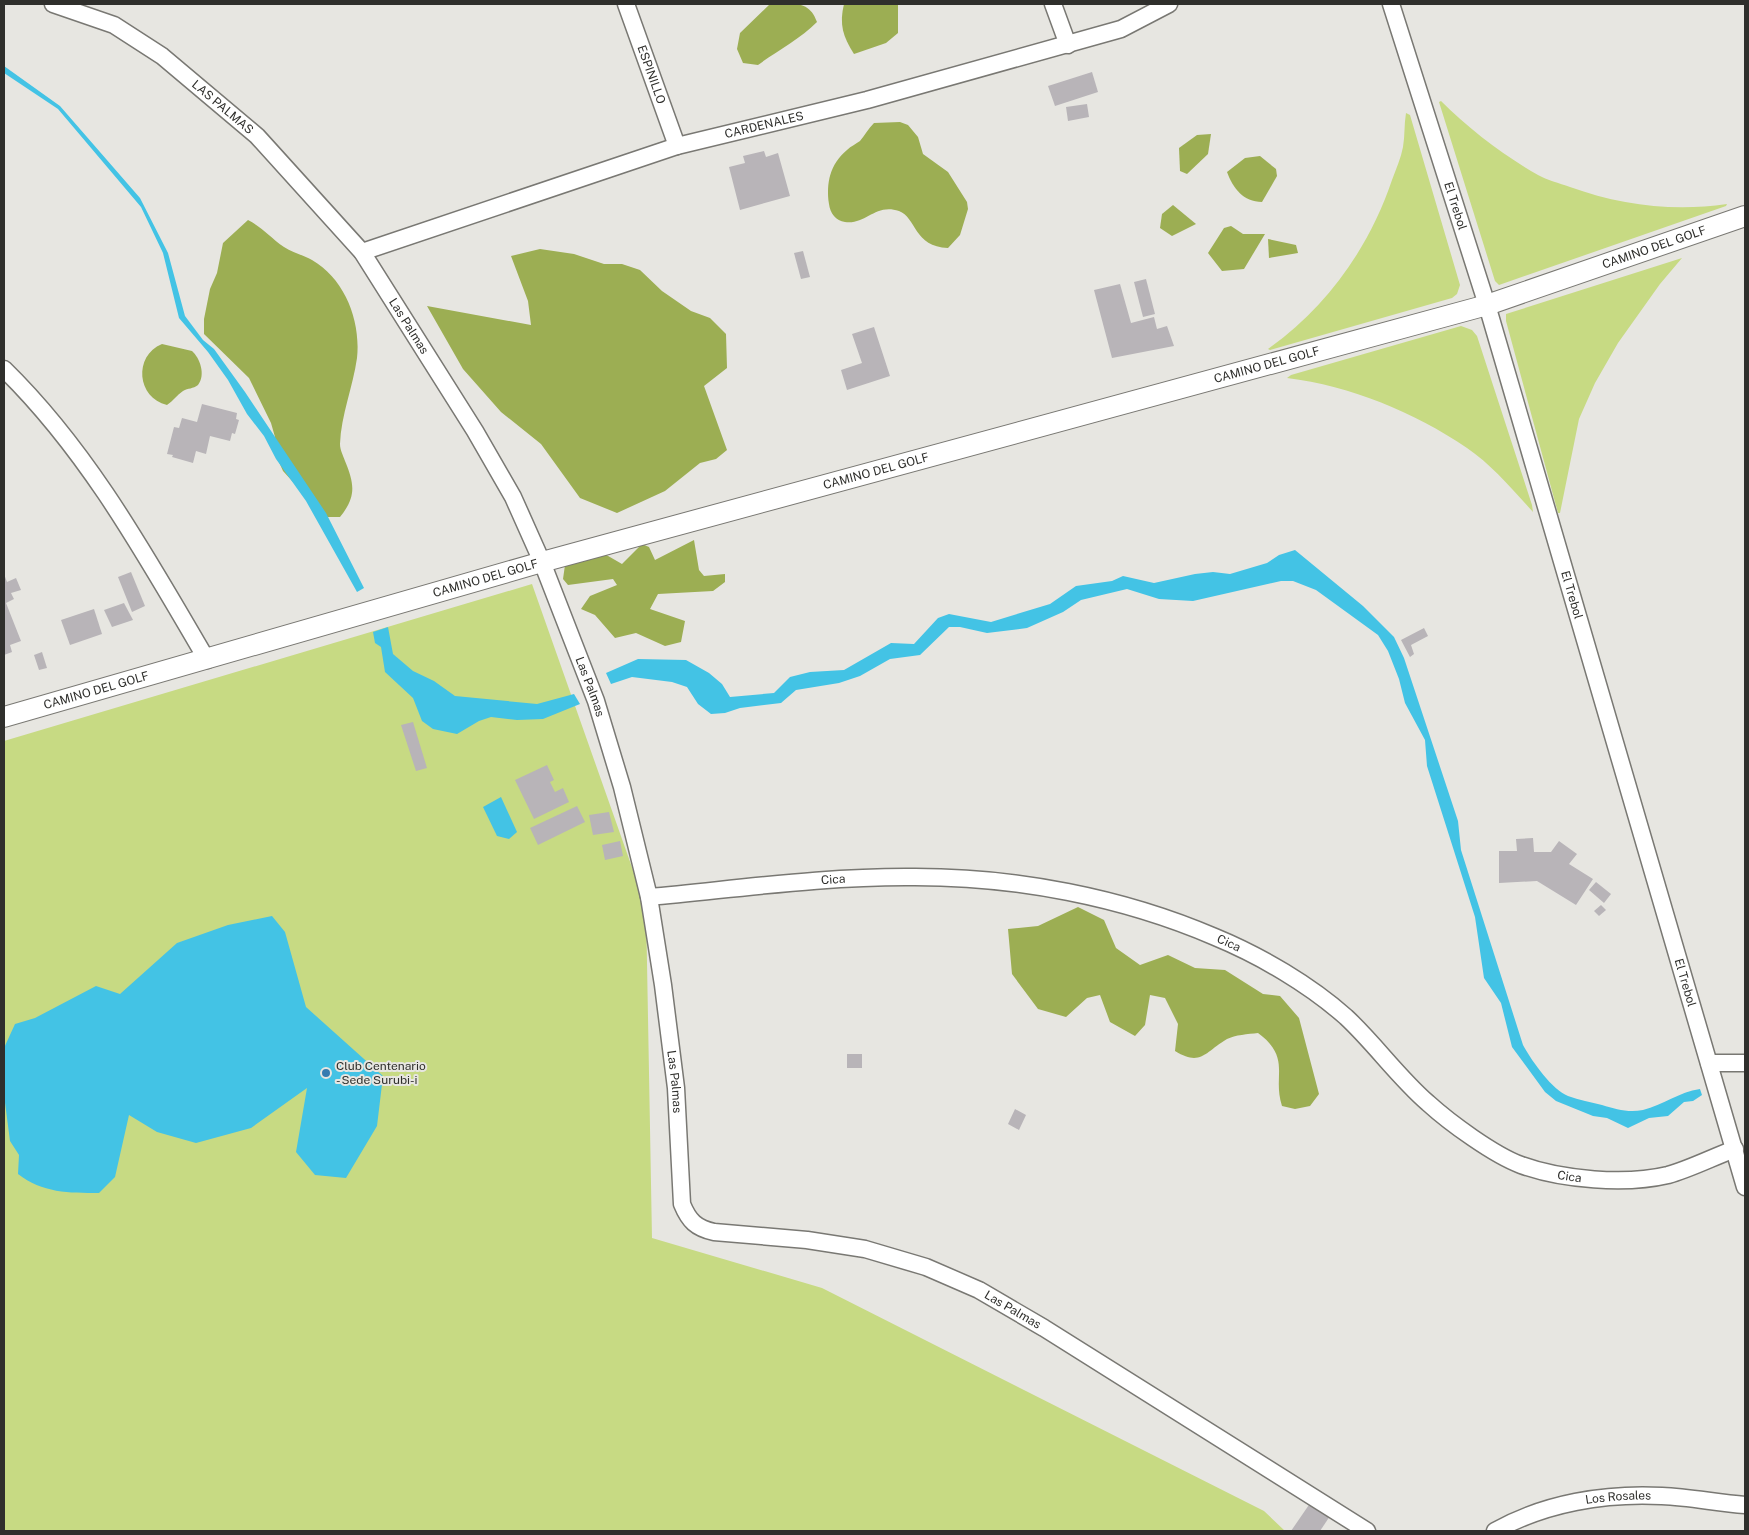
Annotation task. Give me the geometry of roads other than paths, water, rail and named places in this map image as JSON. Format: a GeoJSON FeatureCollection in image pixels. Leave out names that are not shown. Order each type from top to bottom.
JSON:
{"type":"FeatureCollection","features":[{"type":"Feature","properties":{"kind":"street","name":"LAS PALMAS"},"geometry":{"type":"LineString","coordinates":[[53,4],[114,25],[162,56],[257,136],[362,252]]}},
{"type":"Feature","properties":{"kind":"street","name":"ESPINILLO"},"geometry":{"type":"LineString","coordinates":[[626,4],[677,146]]}},
{"type":"Feature","properties":{"kind":"street"},"geometry":{"type":"LineString","coordinates":[[1053,4],[1068,45]]}},
{"type":"Feature","properties":{"kind":"street","name":"CARDENALES"},"geometry":{"type":"LineString","coordinates":[[362,252],[677,146],[867,100],[1121,29],[1168,4]]}},
{"type":"Feature","properties":{"kind":"street","name":"El Trebol"},"geometry":{"type":"LineString","coordinates":[[1391,4],[1487,306],[1745,1187]]}},
{"type":"Feature","properties":{"kind":"street","name":"CAMINO DEL GOLF"},"geometry":{"type":"LineString","coordinates":[[4,717],[542,562],[1487,306],[1714,229],[1745,216]]}},
{"type":"Feature","properties":{"kind":"street","name":"Las Palmas"},"geometry":{"type":"LineString","coordinates":[[362,252],[475,431],[513,497],[542,562],[598,710],[622,787],[649,898],[663,985],[676,1088],[682,1204],[688,1219],[700,1228],[714,1232],[807,1240],[865,1249],[926,1267],[978,1290],[1052,1333],[1367,1531]]}},
{"type":"Feature","properties":{"kind":"street"},"geometry":{"type":"LineString","coordinates":[[4,369],[34,398],[128,527],[207,660]]}},
{"type":"Feature","properties":{"kind":"street","name":"Cica"},"geometry":{"type":"LineString","coordinates":[[649,898],[810,881],[915,876],[1022,884],[1097,898],[1217,937],[1308,986],[1348,1019],[1394,1071],[1428,1104],[1467,1134],[1520,1165],[1568,1176],[1615,1180],[1668,1175],[1735,1149]]}},
{"type":"Feature","properties":{"kind":"street"},"geometry":{"type":"LineString","coordinates":[[1708,1063],[1745,1063]]}},
{"type":"Feature","properties":{"kind":"street","name":"Los Rosales"},"geometry":{"type":"LineString","coordinates":[[1496,1531],[1531,1515],[1570,1502],[1613,1496],[1662,1496],[1745,1505]]}},
{"type":"Feature","properties":{"kind":"water"},"geometry":{"type":"Polygon","coordinates":[[[4,66],[60,106],[140,198],[168,253],[185,316],[203,340],[214,349],[245,392],[326,513],[364,588],[357,592],[306,501],[276,459],[264,436],[247,414],[228,380],[208,352],[179,318],[163,253],[141,207],[58,109],[4,73],[4,66]]]}},
{"type":"Feature","properties":{"kind":"water"},"geometry":{"type":"Polygon","coordinates":[[[1295,550],[1363,606],[1394,637],[1404,658],[1458,821],[1461,850],[1523,1045],[1531,1058],[1555,1088],[1562,1093],[1581,1100],[1622,1110],[1643,1110],[1700,1089],[1702,1095],[1693,1101],[1684,1102],[1668,1116],[1649,1118],[1628,1128],[1607,1118],[1593,1116],[1556,1101],[1545,1092],[1512,1047],[1501,1003],[1484,978],[1475,917],[1427,766],[1425,740],[1405,703],[1399,679],[1388,651],[1378,635],[1316,590],[1293,581],[1281,581],[1193,601],[1159,599],[1127,589],[1081,600],[1063,612],[1027,628],[987,633],[960,627],[949,627],[920,655],[890,659],[860,676],[839,683],[796,690],[781,703],[740,708],[725,713],[711,714],[698,704],[687,687],[672,682],[632,677],[611,684],[606,673],[638,659],[686,660],[709,673],[722,684],[730,697],[774,693],[790,677],[810,672],[844,670],[891,643],[914,644],[938,618],[949,614],[991,622],[1050,604],[1076,586],[1112,581],[1123,576],[1154,583],[1195,574],[1213,572],[1230,574],[1267,563],[1279,555],[1295,550]]]}},
{"type":"Feature","properties":{"kind":"water"},"geometry":{"type":"Polygon","coordinates":[[[388,627],[393,654],[413,671],[434,681],[455,696],[537,704],[574,694],[580,704],[543,719],[517,720],[491,717],[479,721],[457,734],[433,729],[422,721],[413,698],[385,672],[381,647],[375,643],[373,632],[388,627]]]}},
{"type":"Feature","properties":{"kind":"water"},"geometry":{"type":"Polygon","coordinates":[[[501,797],[517,832],[509,839],[497,836],[483,807],[501,797]]]}},
{"type":"Feature","properties":{"kind":"water"},"geometry":{"type":"Polygon","coordinates":[[[272,916],[285,932],[306,1007],[383,1076],[377,1126],[346,1178],[315,1175],[296,1152],[307,1088],[251,1128],[196,1143],[157,1132],[129,1115],[115,1177],[99,1193],[56,1191],[37,1185],[18,1174],[19,1155],[10,1141],[4,1095],[4,1048],[15,1024],[35,1018],[96,986],[120,994],[177,943],[228,925],[272,916]]]}},
{"type":"Feature","properties":{"kind":"place","name":"Club Centenario - Sede Surubi-i"},"geometry":{"type":"Point","coordinates":[326,1073]}}]}
